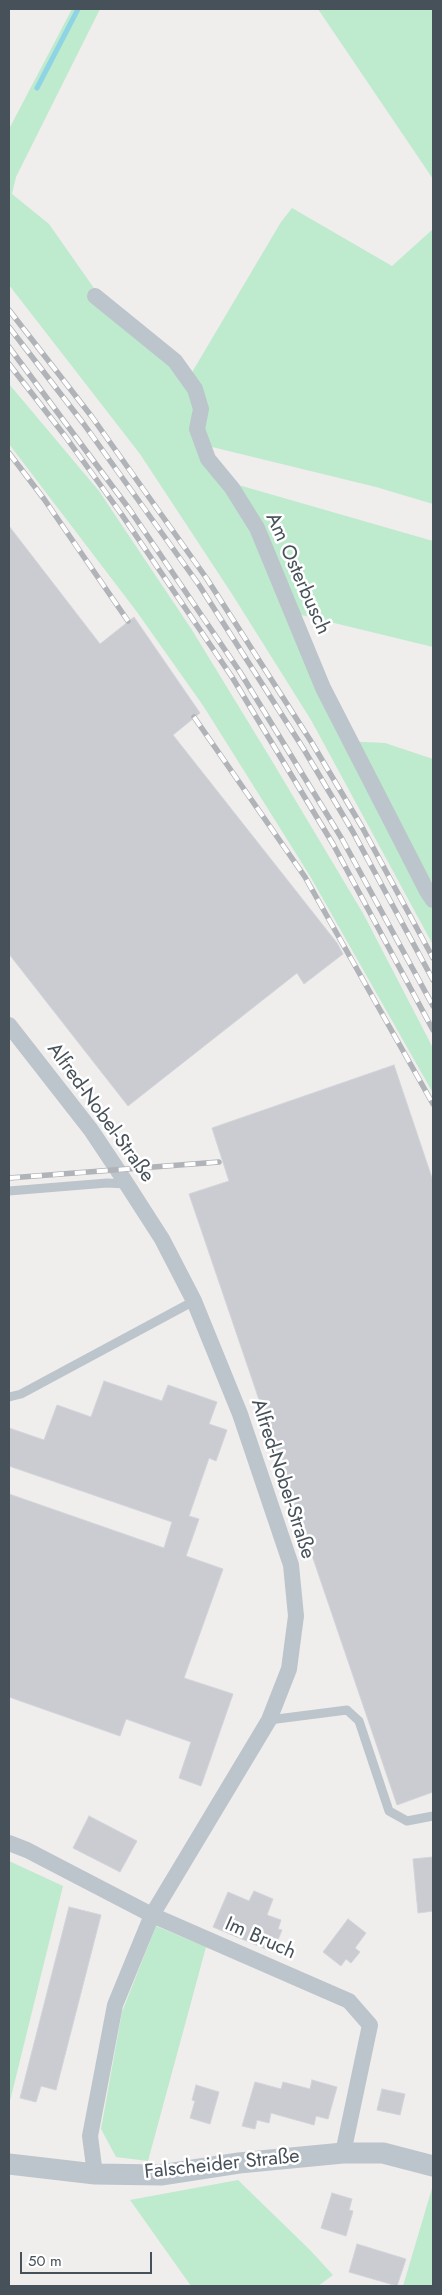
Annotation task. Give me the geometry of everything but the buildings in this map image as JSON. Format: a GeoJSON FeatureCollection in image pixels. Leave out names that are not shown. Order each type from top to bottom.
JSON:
{"type":"FeatureCollection","features":[{"type":"Feature","properties":{"kind":"street","name":"Am Osterbusch"},"geometry":{"type":"LineString","coordinates":[[95,296],[175,361],[195,389],[201,409],[196,429],[208,460],[232,488],[257,528],[323,688],[433,900]]}},
{"type":"Feature","properties":{"kind":"street","name":"Alfred-Nobel-Straße"},"geometry":{"type":"LineString","coordinates":[[9,1025],[91,1130],[162,1238],[194,1301],[240,1414],[291,1565],[296,1616],[289,1668],[269,1720],[152,1915],[115,2005],[90,2136],[95,2174]]}},
{"type":"Feature","properties":{"kind":"street","name":"Im Bruch"},"geometry":{"type":"LineString","coordinates":[[9,1843],[27,1850],[152,1915],[349,2001],[370,2025],[343,2153]]}},
{"type":"Feature","properties":{"kind":"street","name":"Falscheider Straße"},"geometry":{"type":"LineString","coordinates":[[9,2164],[95,2174],[161,2175],[239,2163],[343,2153],[383,2154],[433,2166]]}},
{"type":"Feature","properties":{"kind":"lane"},"geometry":{"type":"LineString","coordinates":[[9,1191],[107,1183],[127,1184]]}},
{"type":"Feature","properties":{"kind":"lane"},"geometry":{"type":"LineString","coordinates":[[9,1397],[21,1394],[194,1301]]}},
{"type":"Feature","properties":{"kind":"lane"},"geometry":{"type":"LineString","coordinates":[[269,1720],[348,1710],[359,1721],[389,1811],[407,1821],[433,1816]]}},
{"type":"Feature","properties":{"kind":"green space"},"geometry":{"type":"Polygon","coordinates":[[[72,9],[100,9],[16,177],[12,194],[49,224],[96,291],[191,374],[281,222],[292,208],[392,266],[433,229],[433,504],[376,487],[208,446],[235,484],[433,541],[433,647],[289,612],[344,741],[385,743],[433,759],[433,945],[311,720],[232,594],[140,454],[9,285],[9,129],[72,9]]]}},
{"type":"Feature","properties":{"kind":"green space"},"geometry":{"type":"Polygon","coordinates":[[[318,9],[433,9],[433,179],[318,9]]]}},
{"type":"Feature","properties":{"kind":"green space"},"geometry":{"type":"Polygon","coordinates":[[[9,384],[99,491],[192,630],[269,756],[364,915],[433,1048],[433,1093],[310,876],[204,707],[137,612],[9,444],[9,384]]]}},
{"type":"Feature","properties":{"kind":"green space"},"geometry":{"type":"Polygon","coordinates":[[[9,1861],[63,1886],[9,2105],[9,1861]]]}},
{"type":"Feature","properties":{"kind":"green space"},"geometry":{"type":"Polygon","coordinates":[[[156,1926],[206,1947],[148,2161],[116,2157],[101,2129],[122,2012],[156,1926]]]}},
{"type":"Feature","properties":{"kind":"green space"},"geometry":{"type":"Polygon","coordinates":[[[238,2180],[333,2275],[318,2286],[191,2286],[130,2200],[238,2180]]]}},
{"type":"Feature","properties":{"kind":"green space"},"geometry":{"type":"Polygon","coordinates":[[[433,2185],[433,2286],[403,2286],[433,2185]]]}},
{"type":"Feature","properties":{"kind":"waterway"},"geometry":{"type":"LineString","coordinates":[[37,88],[78,9]]}},
{"type":"Feature","properties":{"kind":"railway"},"geometry":{"type":"LineString","coordinates":[[9,310],[92,417],[207,579],[312,743],[362,827],[433,958]]}},
{"type":"Feature","properties":{"kind":"railway"},"geometry":{"type":"LineString","coordinates":[[9,327],[83,423],[199,585],[303,748],[353,832],[433,980]]}},
{"type":"Feature","properties":{"kind":"railway"},"geometry":{"type":"LineString","coordinates":[[9,347],[130,510],[240,672],[342,839],[433,1006]]}},
{"type":"Feature","properties":{"kind":"railway"},"geometry":{"type":"LineString","coordinates":[[9,364],[65,436],[122,515],[232,677],[333,844],[433,1030]]}},
{"type":"Feature","properties":{"kind":"railway"},"geometry":{"type":"LineString","coordinates":[[9,453],[44,499],[128,621]]}},
{"type":"Feature","properties":{"kind":"railway"},"geometry":{"type":"LineString","coordinates":[[194,717],[305,877],[433,1104]]}},
{"type":"Feature","properties":{"kind":"railway"},"geometry":{"type":"LineString","coordinates":[[9,1178],[219,1162]]}}]}
